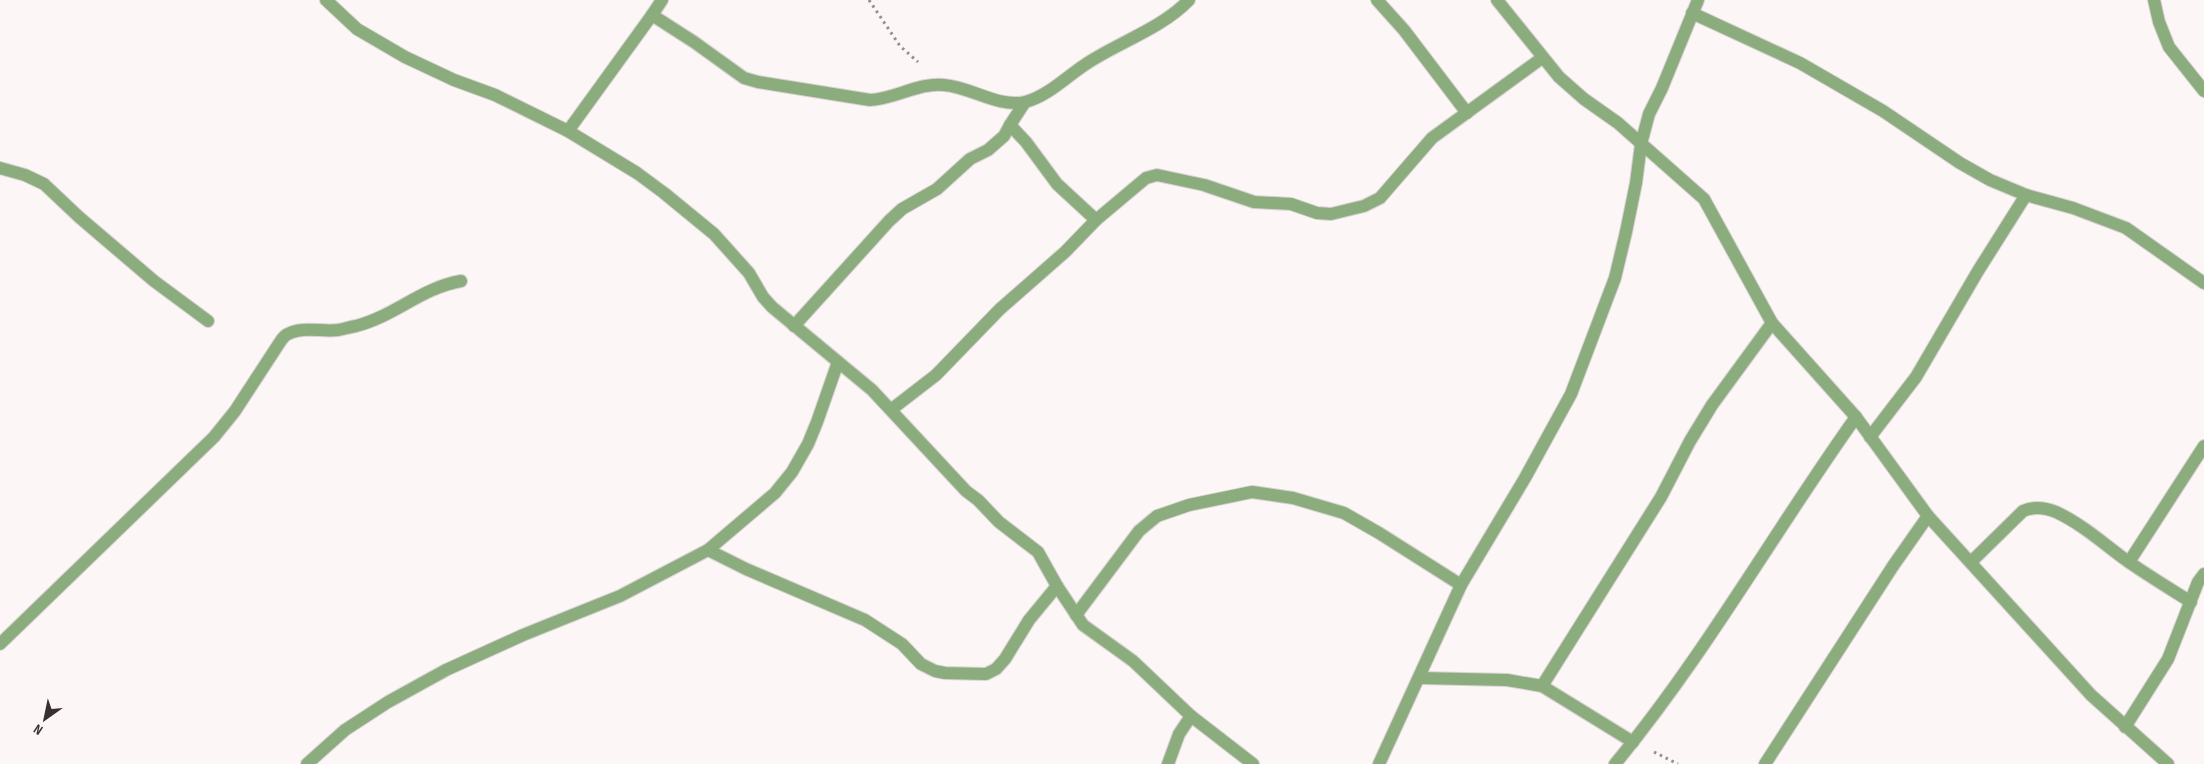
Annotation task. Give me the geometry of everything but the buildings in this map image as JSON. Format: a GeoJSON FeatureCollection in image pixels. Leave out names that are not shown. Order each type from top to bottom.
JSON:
{"type":"FeatureCollection","features":[{"type":"Feature","properties":{"kind":"street"},"geometry":{"type":"LineString","coordinates":[[326,0],[357,29],[405,58],[454,80],[495,95],[568,130],[637,173],[714,234],[749,273],[763,297],[794,326],[892,409],[900,421],[966,491],[978,500],[999,522],[1034,549],[1084,625],[1133,661],[1191,716],[1253,764]]}},
{"type":"Feature","properties":{"kind":"street"},"geometry":{"type":"LineString","coordinates":[[568,130],[662,0]]}},
{"type":"Feature","properties":{"kind":"street"},"geometry":{"type":"LineString","coordinates":[[652,15],[744,78],[758,82],[870,100],[886,98],[921,87],[942,84],[962,88],[1000,101],[1025,102],[1045,94],[1086,64],[1170,15],[1189,0]]}},
{"type":"Feature","properties":{"kind":"street"},"geometry":{"type":"LineString","coordinates":[[1377,0],[1404,30],[1467,113]]}},
{"type":"Feature","properties":{"kind":"street"},"geometry":{"type":"LineString","coordinates":[[1497,0],[1559,77],[1577,94],[1618,123],[1704,199],[1772,323],[1856,417],[1928,516],[2090,695],[2168,764]]}},
{"type":"Feature","properties":{"kind":"street"},"geometry":{"type":"LineString","coordinates":[[1379,764],[1461,585],[1525,478],[1571,394],[1615,278],[1636,183],[1641,144],[1649,114],[1662,88],[1698,0]]}},
{"type":"Feature","properties":{"kind":"street"},"geometry":{"type":"LineString","coordinates":[[2154,0],[2159,22],[2169,47],[2204,91]]}},
{"type":"Feature","properties":{"kind":"street"},"geometry":{"type":"LineString","coordinates":[[1692,13],[1800,63],[1883,111],[1960,164],[1990,180],[2026,195],[2073,208],[2126,228],[2204,283]]}},
{"type":"Feature","properties":{"kind":"street"},"geometry":{"type":"LineString","coordinates":[[892,409],[936,375],[1000,309],[1066,252],[1096,220],[1146,178],[1157,175],[1204,185],[1254,202],[1291,204],[1317,213],[1331,214],[1356,209],[1380,198],[1432,138],[1542,58]]}},
{"type":"Feature","properties":{"kind":"street"},"geometry":{"type":"LineString","coordinates":[[794,326],[902,209],[937,189],[970,159],[988,150],[1004,136],[1025,102]]}},
{"type":"Feature","properties":{"kind":"street"},"geometry":{"type":"LineString","coordinates":[[1010,126],[1026,142],[1057,184],[1096,220]]}},
{"type":"Feature","properties":{"kind":"street"},"geometry":{"type":"LineString","coordinates":[[0,168],[25,175],[44,184],[79,217],[154,281],[208,320]]}},
{"type":"Feature","properties":{"kind":"street"},"geometry":{"type":"LineString","coordinates":[[1870,437],[1916,377],[1978,271],[2026,195]]}},
{"type":"Feature","properties":{"kind":"street"},"geometry":{"type":"LineString","coordinates":[[0,644],[214,437],[235,411],[280,342],[288,334],[298,331],[338,330],[358,325],[380,318],[422,293],[462,281]]}},
{"type":"Feature","properties":{"kind":"street"},"geometry":{"type":"LineString","coordinates":[[1542,686],[1661,497],[1690,441],[1712,405],[1772,323]]}},
{"type":"Feature","properties":{"kind":"street"},"geometry":{"type":"LineString","coordinates":[[307,764],[345,730],[388,702],[446,670],[523,635],[620,596],[708,550],[775,493],[792,472],[808,444],[838,362]]}},
{"type":"Feature","properties":{"kind":"street"},"geometry":{"type":"LineString","coordinates":[[1615,764],[1716,627],[1804,491],[1856,417]]}},
{"type":"Feature","properties":{"kind":"street"},"geometry":{"type":"LineString","coordinates":[[2129,562],[2204,446]]}},
{"type":"Feature","properties":{"kind":"street"},"geometry":{"type":"LineString","coordinates":[[1076,615],[1138,531],[1157,516],[1189,505],[1252,492],[1293,498],[1344,513],[1461,585]]}},
{"type":"Feature","properties":{"kind":"street"},"geometry":{"type":"LineString","coordinates":[[1971,562],[2015,518],[2030,508],[2041,508],[2056,512],[2077,524],[2129,562],[2191,602]]}},
{"type":"Feature","properties":{"kind":"street"},"geometry":{"type":"LineString","coordinates":[[1765,764],[1893,566],[1928,516]]}},
{"type":"Feature","properties":{"kind":"street"},"geometry":{"type":"LineString","coordinates":[[708,550],[746,569],[865,620],[902,644],[921,664],[935,671],[945,673],[986,674],[996,669],[1005,659],[1029,620],[1057,586]]}},
{"type":"Feature","properties":{"kind":"street"},"geometry":{"type":"LineString","coordinates":[[2124,727],[2168,659],[2198,582],[2204,574]]}},
{"type":"Feature","properties":{"kind":"street"},"geometry":{"type":"LineString","coordinates":[[1420,678],[1508,680],[1542,686],[1633,742]]}},
{"type":"Feature","properties":{"kind":"street"},"geometry":{"type":"LineString","coordinates":[[1168,764],[1180,734],[1191,716]]}},
{"type":"Feature","properties":{"kind":"path"},"geometry":{"type":"LineString","coordinates":[[869,0],[900,46],[942,84]]}}]}
